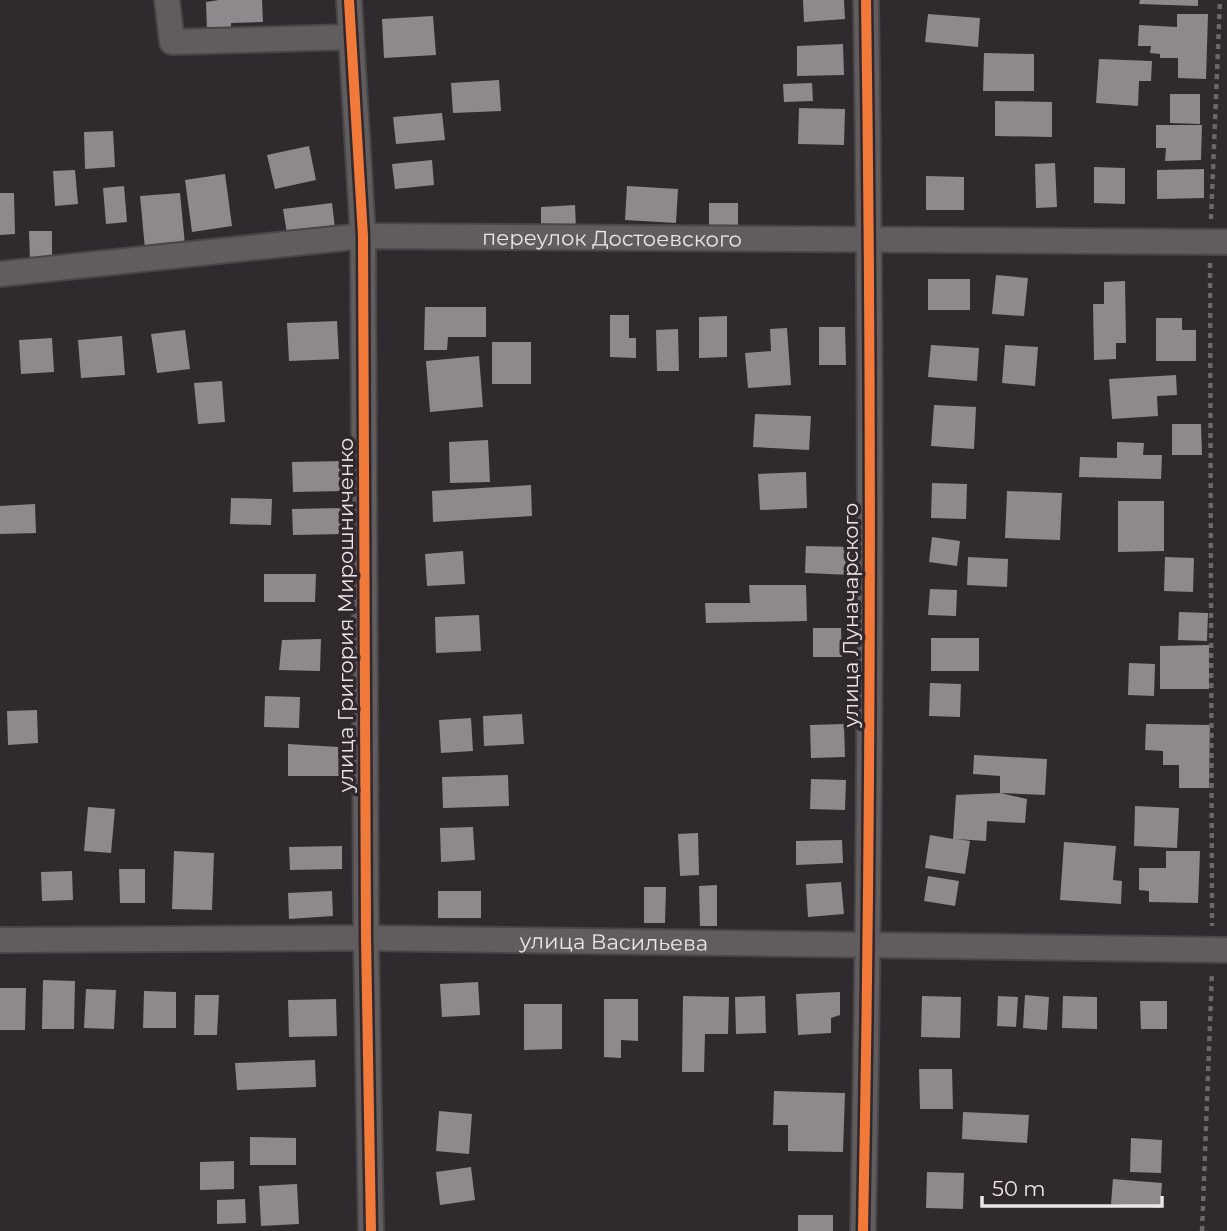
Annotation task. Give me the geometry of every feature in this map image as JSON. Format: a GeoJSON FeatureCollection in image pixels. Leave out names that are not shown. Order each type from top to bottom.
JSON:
{"type":"FeatureCollection","features":[{"type":"Feature","properties":{"kind":"street"},"geometry":{"type":"LineString","coordinates":[[167,0],[172,41],[351,37]]}},
{"type":"Feature","properties":{"kind":"street","name":"улица Григория Мирошниченко"},"geometry":{"type":"LineString","coordinates":[[349,0],[363,236],[366,938],[371,1231]]}},
{"type":"Feature","properties":{"kind":"street","name":"улица Луначарского"},"geometry":{"type":"LineString","coordinates":[[863,1231],[869,945],[869,239],[866,0]]}},
{"type":"Feature","properties":{"kind":"street","name":"переулок Достоевского"},"geometry":{"type":"LineString","coordinates":[[0,274],[363,236],[1219,242]]}},
{"type":"Feature","properties":{"kind":"street","name":"улица Васильева"},"geometry":{"type":"LineString","coordinates":[[0,940],[366,938],[869,945],[1220,956]]}},
{"type":"Feature","properties":{"kind":"path"},"geometry":{"type":"LineString","coordinates":[[1212,927],[1220,0]]}},
{"type":"Feature","properties":{"kind":"path"},"geometry":{"type":"LineString","coordinates":[[1202,1231],[1220,956]]}},
{"type":"Feature","properties":{"kind":"building"},"geometry":{"type":"Polygon","coordinates":[[[262,0],[263,22],[231,23],[231,31],[207,32],[206,2],[262,0]]]}},
{"type":"Feature","properties":{"kind":"building"},"geometry":{"type":"Polygon","coordinates":[[[803,0],[844,0],[845,19],[804,22],[803,0]]]}},
{"type":"Feature","properties":{"kind":"building"},"geometry":{"type":"Polygon","coordinates":[[[1140,0],[1198,0],[1198,6],[1139,4],[1140,0]]]}},
{"type":"Feature","properties":{"kind":"building"},"geometry":{"type":"Polygon","coordinates":[[[928,14],[980,18],[978,47],[925,42],[928,14]]]}},
{"type":"Feature","properties":{"kind":"building"},"geometry":{"type":"Polygon","coordinates":[[[1177,14],[1208,14],[1206,79],[1178,78],[1178,58],[1160,58],[1160,54],[1150,53],[1151,46],[1138,46],[1139,25],[1177,27],[1177,14]]]}},
{"type":"Feature","properties":{"kind":"building"},"geometry":{"type":"Polygon","coordinates":[[[433,16],[436,55],[384,58],[382,19],[433,16]]]}},
{"type":"Feature","properties":{"kind":"building"},"geometry":{"type":"Polygon","coordinates":[[[843,44],[844,75],[797,76],[797,46],[843,44]]]}},
{"type":"Feature","properties":{"kind":"building"},"geometry":{"type":"Polygon","coordinates":[[[984,53],[1034,54],[1034,91],[983,91],[984,53]]]}},
{"type":"Feature","properties":{"kind":"building"},"geometry":{"type":"Polygon","coordinates":[[[1099,59],[1152,61],[1151,81],[1139,81],[1138,106],[1096,103],[1099,59]]]}},
{"type":"Feature","properties":{"kind":"building"},"geometry":{"type":"Polygon","coordinates":[[[499,80],[501,111],[453,113],[451,83],[499,80]]]}},
{"type":"Feature","properties":{"kind":"building"},"geometry":{"type":"Polygon","coordinates":[[[812,83],[813,101],[784,102],[783,84],[812,83]]]}},
{"type":"Feature","properties":{"kind":"building"},"geometry":{"type":"Polygon","coordinates":[[[1170,94],[1200,94],[1200,124],[1170,123],[1170,94]]]}},
{"type":"Feature","properties":{"kind":"building"},"geometry":{"type":"Polygon","coordinates":[[[995,101],[1052,102],[1052,137],[995,136],[995,101]]]}},
{"type":"Feature","properties":{"kind":"building"},"geometry":{"type":"Polygon","coordinates":[[[799,108],[845,109],[844,145],[798,144],[799,108]]]}},
{"type":"Feature","properties":{"kind":"building"},"geometry":{"type":"Polygon","coordinates":[[[442,113],[445,140],[396,144],[393,117],[442,113]]]}},
{"type":"Feature","properties":{"kind":"building"},"geometry":{"type":"Polygon","coordinates":[[[1156,125],[1202,125],[1201,160],[1165,161],[1166,148],[1156,148],[1156,125]]]}},
{"type":"Feature","properties":{"kind":"building"},"geometry":{"type":"Polygon","coordinates":[[[113,131],[115,167],[85,169],[84,132],[113,131]]]}},
{"type":"Feature","properties":{"kind":"building"},"geometry":{"type":"Polygon","coordinates":[[[309,146],[316,180],[275,189],[267,155],[309,146]]]}},
{"type":"Feature","properties":{"kind":"building"},"geometry":{"type":"Polygon","coordinates":[[[432,160],[434,185],[395,189],[392,164],[432,160]]]}},
{"type":"Feature","properties":{"kind":"building"},"geometry":{"type":"Polygon","coordinates":[[[1055,163],[1057,207],[1036,208],[1035,164],[1055,163]]]}},
{"type":"Feature","properties":{"kind":"building"},"geometry":{"type":"Polygon","coordinates":[[[1094,167],[1125,168],[1125,204],[1094,203],[1094,167]]]}},
{"type":"Feature","properties":{"kind":"building"},"geometry":{"type":"Polygon","coordinates":[[[1204,169],[1204,198],[1157,199],[1157,170],[1204,169]]]}},
{"type":"Feature","properties":{"kind":"building"},"geometry":{"type":"Polygon","coordinates":[[[75,170],[78,204],[55,206],[53,171],[75,170]]]}},
{"type":"Feature","properties":{"kind":"building"},"geometry":{"type":"Polygon","coordinates":[[[225,174],[232,226],[192,232],[185,180],[225,174]]]}},
{"type":"Feature","properties":{"kind":"building"},"geometry":{"type":"Polygon","coordinates":[[[926,176],[964,177],[964,210],[926,210],[926,176]]]}},
{"type":"Feature","properties":{"kind":"building"},"geometry":{"type":"Polygon","coordinates":[[[124,186],[127,222],[106,224],[103,188],[124,186]]]}},
{"type":"Feature","properties":{"kind":"building"},"geometry":{"type":"Polygon","coordinates":[[[627,186],[678,189],[676,223],[625,220],[627,186]]]}},
{"type":"Feature","properties":{"kind":"building"},"geometry":{"type":"Polygon","coordinates":[[[0,193],[14,193],[15,234],[0,235],[0,193]]]}},
{"type":"Feature","properties":{"kind":"building"},"geometry":{"type":"Polygon","coordinates":[[[180,193],[185,245],[145,249],[140,196],[180,193]]]}},
{"type":"Feature","properties":{"kind":"building"},"geometry":{"type":"Polygon","coordinates":[[[332,203],[335,228],[287,234],[283,209],[332,203]]]}},
{"type":"Feature","properties":{"kind":"building"},"geometry":{"type":"Polygon","coordinates":[[[709,203],[738,203],[738,226],[709,225],[709,203]]]}},
{"type":"Feature","properties":{"kind":"building"},"geometry":{"type":"Polygon","coordinates":[[[575,205],[576,228],[541,230],[541,207],[575,205]]]}},
{"type":"Feature","properties":{"kind":"building"},"geometry":{"type":"Polygon","coordinates":[[[29,231],[52,231],[52,261],[30,261],[29,231]]]}},
{"type":"Feature","properties":{"kind":"building"},"geometry":{"type":"Polygon","coordinates":[[[996,275],[1028,278],[1024,316],[992,314],[996,275]]]}},
{"type":"Feature","properties":{"kind":"building"},"geometry":{"type":"Polygon","coordinates":[[[928,279],[970,279],[970,310],[928,310],[928,279]]]}},
{"type":"Feature","properties":{"kind":"building"},"geometry":{"type":"Polygon","coordinates":[[[1125,281],[1126,343],[1116,343],[1116,359],[1094,360],[1093,304],[1104,304],[1104,282],[1125,281]]]}},
{"type":"Feature","properties":{"kind":"building"},"geometry":{"type":"Polygon","coordinates":[[[425,307],[486,307],[486,337],[448,337],[447,350],[424,350],[425,307]]]}},
{"type":"Feature","properties":{"kind":"building"},"geometry":{"type":"Polygon","coordinates":[[[610,315],[629,315],[629,338],[636,338],[636,358],[610,357],[610,315]]]}},
{"type":"Feature","properties":{"kind":"building"},"geometry":{"type":"Polygon","coordinates":[[[727,316],[727,357],[699,358],[699,317],[727,316]]]}},
{"type":"Feature","properties":{"kind":"building"},"geometry":{"type":"Polygon","coordinates":[[[1156,318],[1182,318],[1182,330],[1196,330],[1196,361],[1156,361],[1156,318]]]}},
{"type":"Feature","properties":{"kind":"building"},"geometry":{"type":"Polygon","coordinates":[[[337,321],[339,359],[289,361],[287,323],[337,321]]]}},
{"type":"Feature","properties":{"kind":"building"},"geometry":{"type":"Polygon","coordinates":[[[819,327],[845,327],[846,365],[819,365],[819,327]]]}},
{"type":"Feature","properties":{"kind":"building"},"geometry":{"type":"Polygon","coordinates":[[[787,328],[791,385],[748,388],[745,353],[771,351],[770,329],[787,328]]]}},
{"type":"Feature","properties":{"kind":"building"},"geometry":{"type":"Polygon","coordinates":[[[678,329],[679,371],[657,371],[656,330],[678,329]]]}},
{"type":"Feature","properties":{"kind":"building"},"geometry":{"type":"Polygon","coordinates":[[[185,330],[190,369],[157,373],[151,334],[185,330]]]}},
{"type":"Feature","properties":{"kind":"building"},"geometry":{"type":"Polygon","coordinates":[[[122,336],[125,375],[81,378],[78,340],[122,336]]]}},
{"type":"Feature","properties":{"kind":"building"},"geometry":{"type":"Polygon","coordinates":[[[52,338],[54,372],[21,374],[19,340],[52,338]]]}},
{"type":"Feature","properties":{"kind":"building"},"geometry":{"type":"Polygon","coordinates":[[[492,342],[531,342],[531,384],[492,384],[492,342]]]}},
{"type":"Feature","properties":{"kind":"building"},"geometry":{"type":"Polygon","coordinates":[[[931,345],[979,348],[977,381],[928,377],[931,345]]]}},
{"type":"Feature","properties":{"kind":"building"},"geometry":{"type":"Polygon","coordinates":[[[1005,345],[1038,347],[1035,386],[1002,383],[1005,345]]]}},
{"type":"Feature","properties":{"kind":"building"},"geometry":{"type":"Polygon","coordinates":[[[479,356],[483,407],[430,412],[426,361],[479,356]]]}},
{"type":"Feature","properties":{"kind":"building"},"geometry":{"type":"Polygon","coordinates":[[[1176,375],[1177,395],[1157,396],[1158,416],[1112,419],[1109,379],[1176,375]]]}},
{"type":"Feature","properties":{"kind":"building"},"geometry":{"type":"Polygon","coordinates":[[[222,381],[225,422],[198,424],[194,383],[222,381]]]}},
{"type":"Feature","properties":{"kind":"building"},"geometry":{"type":"Polygon","coordinates":[[[934,405],[976,407],[974,449],[931,446],[934,405]]]}},
{"type":"Feature","properties":{"kind":"building"},"geometry":{"type":"Polygon","coordinates":[[[755,414],[811,416],[809,450],[753,447],[755,414]]]}},
{"type":"Feature","properties":{"kind":"building"},"geometry":{"type":"Polygon","coordinates":[[[1172,424],[1201,424],[1202,455],[1172,455],[1172,424]]]}},
{"type":"Feature","properties":{"kind":"building"},"geometry":{"type":"Polygon","coordinates":[[[488,440],[490,482],[450,483],[449,442],[488,440]]]}},
{"type":"Feature","properties":{"kind":"building"},"geometry":{"type":"Polygon","coordinates":[[[1117,442],[1144,443],[1143,455],[1162,455],[1161,479],[1079,477],[1080,457],[1117,458],[1117,442]]]}},
{"type":"Feature","properties":{"kind":"building"},"geometry":{"type":"Polygon","coordinates":[[[344,461],[345,491],[293,492],[292,462],[344,461]]]}},
{"type":"Feature","properties":{"kind":"building"},"geometry":{"type":"Polygon","coordinates":[[[806,472],[807,508],[760,510],[758,474],[806,472]]]}},
{"type":"Feature","properties":{"kind":"building"},"geometry":{"type":"Polygon","coordinates":[[[932,483],[967,484],[966,519],[931,518],[932,483]]]}},
{"type":"Feature","properties":{"kind":"building"},"geometry":{"type":"Polygon","coordinates":[[[531,485],[532,516],[433,522],[432,491],[531,485]]]}},
{"type":"Feature","properties":{"kind":"building"},"geometry":{"type":"Polygon","coordinates":[[[1007,491],[1062,493],[1060,540],[1005,538],[1007,491]]]}},
{"type":"Feature","properties":{"kind":"building"},"geometry":{"type":"Polygon","coordinates":[[[231,498],[272,499],[271,525],[230,524],[231,498]]]}},
{"type":"Feature","properties":{"kind":"building"},"geometry":{"type":"Polygon","coordinates":[[[1118,501],[1164,501],[1164,551],[1118,552],[1118,501]]]}},
{"type":"Feature","properties":{"kind":"building"},"geometry":{"type":"Polygon","coordinates":[[[35,504],[36,533],[0,534],[0,506],[35,504]]]}},
{"type":"Feature","properties":{"kind":"building"},"geometry":{"type":"Polygon","coordinates":[[[342,508],[343,534],[293,535],[292,509],[342,508]]]}},
{"type":"Feature","properties":{"kind":"building"},"geometry":{"type":"Polygon","coordinates":[[[932,537],[960,541],[957,566],[929,562],[932,537]]]}},
{"type":"Feature","properties":{"kind":"building"},"geometry":{"type":"Polygon","coordinates":[[[806,546],[853,547],[852,575],[805,573],[806,546]]]}},
{"type":"Feature","properties":{"kind":"building"},"geometry":{"type":"Polygon","coordinates":[[[463,551],[465,584],[427,586],[425,554],[463,551]]]}},
{"type":"Feature","properties":{"kind":"building"},"geometry":{"type":"Polygon","coordinates":[[[968,557],[1008,559],[1007,587],[967,585],[968,557]]]}},
{"type":"Feature","properties":{"kind":"building"},"geometry":{"type":"Polygon","coordinates":[[[1165,557],[1194,558],[1193,592],[1164,591],[1165,557]]]}},
{"type":"Feature","properties":{"kind":"building"},"geometry":{"type":"Polygon","coordinates":[[[264,574],[316,574],[315,602],[264,602],[264,574]]]}},
{"type":"Feature","properties":{"kind":"building"},"geometry":{"type":"Polygon","coordinates":[[[749,585],[806,585],[807,621],[706,623],[705,603],[750,603],[749,585]]]}},
{"type":"Feature","properties":{"kind":"building"},"geometry":{"type":"Polygon","coordinates":[[[930,589],[957,590],[956,616],[928,615],[930,589]]]}},
{"type":"Feature","properties":{"kind":"building"},"geometry":{"type":"Polygon","coordinates":[[[1179,612],[1208,613],[1207,641],[1178,640],[1179,612]]]}},
{"type":"Feature","properties":{"kind":"building"},"geometry":{"type":"Polygon","coordinates":[[[479,615],[481,651],[436,653],[435,617],[479,615]]]}},
{"type":"Feature","properties":{"kind":"building"},"geometry":{"type":"Polygon","coordinates":[[[813,628],[841,628],[842,657],[813,657],[813,628]]]}},
{"type":"Feature","properties":{"kind":"building"},"geometry":{"type":"Polygon","coordinates":[[[931,638],[979,638],[979,671],[931,671],[931,638]]]}},
{"type":"Feature","properties":{"kind":"building"},"geometry":{"type":"Polygon","coordinates":[[[321,639],[320,671],[279,670],[282,640],[321,639]]]}},
{"type":"Feature","properties":{"kind":"building"},"geometry":{"type":"Polygon","coordinates":[[[1209,645],[1209,689],[1160,689],[1160,646],[1209,645]]]}},
{"type":"Feature","properties":{"kind":"building"},"geometry":{"type":"Polygon","coordinates":[[[1129,663],[1155,664],[1154,696],[1128,695],[1129,663]]]}},
{"type":"Feature","properties":{"kind":"building"},"geometry":{"type":"Polygon","coordinates":[[[930,683],[961,684],[960,717],[929,716],[930,683]]]}},
{"type":"Feature","properties":{"kind":"building"},"geometry":{"type":"Polygon","coordinates":[[[265,696],[300,697],[299,728],[264,727],[265,696]]]}},
{"type":"Feature","properties":{"kind":"building"},"geometry":{"type":"Polygon","coordinates":[[[37,710],[38,743],[8,745],[7,711],[37,710]]]}},
{"type":"Feature","properties":{"kind":"building"},"geometry":{"type":"Polygon","coordinates":[[[522,714],[524,744],[484,746],[483,716],[522,714]]]}},
{"type":"Feature","properties":{"kind":"building"},"geometry":{"type":"Polygon","coordinates":[[[471,718],[473,751],[441,753],[439,720],[471,718]]]}},
{"type":"Feature","properties":{"kind":"building"},"geometry":{"type":"Polygon","coordinates":[[[844,724],[845,757],[811,758],[810,725],[844,724]]]}},
{"type":"Feature","properties":{"kind":"building"},"geometry":{"type":"Polygon","coordinates":[[[1146,724],[1210,725],[1209,788],[1179,788],[1179,765],[1163,765],[1163,751],[1145,750],[1146,724]]]}},
{"type":"Feature","properties":{"kind":"building"},"geometry":{"type":"Polygon","coordinates":[[[288,744],[338,747],[339,776],[288,776],[288,744]]]}},
{"type":"Feature","properties":{"kind":"building"},"geometry":{"type":"Polygon","coordinates":[[[974,755],[1047,759],[1045,795],[1000,793],[1000,776],[973,774],[974,755]]]}},
{"type":"Feature","properties":{"kind":"building"},"geometry":{"type":"Polygon","coordinates":[[[508,775],[509,806],[443,808],[442,777],[508,775]]]}},
{"type":"Feature","properties":{"kind":"building"},"geometry":{"type":"Polygon","coordinates":[[[811,779],[846,780],[845,810],[810,809],[811,779]]]}},
{"type":"Feature","properties":{"kind":"building"},"geometry":{"type":"Polygon","coordinates":[[[1000,793],[1027,799],[1025,823],[987,821],[986,841],[956,839],[970,841],[965,874],[925,868],[930,835],[953,839],[956,795],[1000,793]]]}},
{"type":"Feature","properties":{"kind":"building"},"geometry":{"type":"Polygon","coordinates":[[[1135,806],[1179,808],[1177,848],[1134,846],[1135,806]]]}},
{"type":"Feature","properties":{"kind":"building"},"geometry":{"type":"Polygon","coordinates":[[[88,807],[115,809],[111,853],[84,851],[88,807]]]}},
{"type":"Feature","properties":{"kind":"building"},"geometry":{"type":"Polygon","coordinates":[[[473,827],[475,860],[441,862],[440,828],[473,827]]]}},
{"type":"Feature","properties":{"kind":"building"},"geometry":{"type":"Polygon","coordinates":[[[698,833],[699,875],[680,876],[678,834],[698,833]]]}},
{"type":"Feature","properties":{"kind":"building"},"geometry":{"type":"Polygon","coordinates":[[[842,840],[843,863],[796,865],[796,841],[842,840]]]}},
{"type":"Feature","properties":{"kind":"building"},"geometry":{"type":"Polygon","coordinates":[[[1064,842],[1116,846],[1113,880],[1122,881],[1121,904],[1060,900],[1064,842]]]}},
{"type":"Feature","properties":{"kind":"building"},"geometry":{"type":"Polygon","coordinates":[[[342,846],[342,869],[290,870],[289,847],[342,846]]]}},
{"type":"Feature","properties":{"kind":"building"},"geometry":{"type":"Polygon","coordinates":[[[174,851],[214,853],[212,910],[172,909],[174,851]]]}},
{"type":"Feature","properties":{"kind":"building"},"geometry":{"type":"Polygon","coordinates":[[[1166,851],[1200,851],[1198,903],[1149,902],[1149,891],[1139,890],[1139,868],[1166,868],[1166,851]]]}},
{"type":"Feature","properties":{"kind":"building"},"geometry":{"type":"Polygon","coordinates":[[[119,869],[145,869],[145,903],[120,903],[119,869]]]}},
{"type":"Feature","properties":{"kind":"building"},"geometry":{"type":"Polygon","coordinates":[[[72,871],[73,900],[42,901],[41,872],[72,871]]]}},
{"type":"Feature","properties":{"kind":"building"},"geometry":{"type":"Polygon","coordinates":[[[928,876],[959,881],[955,906],[924,901],[928,876]]]}},
{"type":"Feature","properties":{"kind":"building"},"geometry":{"type":"Polygon","coordinates":[[[841,882],[844,914],[808,917],[806,884],[841,882]]]}},
{"type":"Feature","properties":{"kind":"building"},"geometry":{"type":"Polygon","coordinates":[[[717,885],[717,926],[700,926],[699,886],[717,885]]]}},
{"type":"Feature","properties":{"kind":"building"},"geometry":{"type":"Polygon","coordinates":[[[644,887],[666,887],[665,923],[644,923],[644,887]]]}},
{"type":"Feature","properties":{"kind":"building"},"geometry":{"type":"Polygon","coordinates":[[[332,891],[333,916],[289,919],[288,893],[332,891]]]}},
{"type":"Feature","properties":{"kind":"building"},"geometry":{"type":"Polygon","coordinates":[[[438,891],[481,891],[481,918],[438,918],[438,891]]]}},
{"type":"Feature","properties":{"kind":"building"},"geometry":{"type":"Polygon","coordinates":[[[43,980],[75,981],[74,1029],[42,1029],[43,980]]]}},
{"type":"Feature","properties":{"kind":"building"},"geometry":{"type":"Polygon","coordinates":[[[478,982],[480,1015],[442,1017],[440,984],[478,982]]]}},
{"type":"Feature","properties":{"kind":"building"},"geometry":{"type":"Polygon","coordinates":[[[0,988],[26,988],[25,1030],[0,1030],[0,988]]]}},
{"type":"Feature","properties":{"kind":"building"},"geometry":{"type":"Polygon","coordinates":[[[86,989],[116,990],[114,1029],[84,1028],[86,989]]]}},
{"type":"Feature","properties":{"kind":"building"},"geometry":{"type":"Polygon","coordinates":[[[144,991],[176,992],[176,1028],[143,1028],[144,991]]]}},
{"type":"Feature","properties":{"kind":"building"},"geometry":{"type":"Polygon","coordinates":[[[840,992],[840,1015],[831,1018],[831,1033],[798,1035],[796,994],[840,992]]]}},
{"type":"Feature","properties":{"kind":"building"},"geometry":{"type":"Polygon","coordinates":[[[195,995],[219,995],[217,1035],[194,1035],[195,995]]]}},
{"type":"Feature","properties":{"kind":"building"},"geometry":{"type":"Polygon","coordinates":[[[1025,995],[1049,997],[1047,1030],[1023,1028],[1025,995]]]}},
{"type":"Feature","properties":{"kind":"building"},"geometry":{"type":"Polygon","coordinates":[[[683,996],[729,997],[728,1034],[705,1034],[704,1072],[682,1072],[683,996]]]}},
{"type":"Feature","properties":{"kind":"building"},"geometry":{"type":"Polygon","coordinates":[[[765,996],[766,1033],[736,1034],[735,997],[765,996]]]}},
{"type":"Feature","properties":{"kind":"building"},"geometry":{"type":"Polygon","coordinates":[[[922,996],[961,997],[960,1038],[921,1037],[922,996]]]}},
{"type":"Feature","properties":{"kind":"building"},"geometry":{"type":"Polygon","coordinates":[[[998,996],[1018,997],[1016,1027],[997,1026],[998,996]]]}},
{"type":"Feature","properties":{"kind":"building"},"geometry":{"type":"Polygon","coordinates":[[[1063,996],[1097,997],[1097,1029],[1062,1028],[1063,996]]]}},
{"type":"Feature","properties":{"kind":"building"},"geometry":{"type":"Polygon","coordinates":[[[336,999],[337,1036],[289,1037],[288,1000],[336,999]]]}},
{"type":"Feature","properties":{"kind":"building"},"geometry":{"type":"Polygon","coordinates":[[[604,999],[638,999],[638,1041],[621,1040],[621,1058],[604,1057],[604,999]]]}},
{"type":"Feature","properties":{"kind":"building"},"geometry":{"type":"Polygon","coordinates":[[[1140,1001],[1167,1001],[1167,1029],[1141,1029],[1140,1001]]]}},
{"type":"Feature","properties":{"kind":"building"},"geometry":{"type":"Polygon","coordinates":[[[524,1004],[562,1004],[562,1049],[524,1050],[524,1004]]]}},
{"type":"Feature","properties":{"kind":"building"},"geometry":{"type":"Polygon","coordinates":[[[315,1060],[316,1087],[237,1090],[235,1063],[315,1060]]]}},
{"type":"Feature","properties":{"kind":"building"},"geometry":{"type":"Polygon","coordinates":[[[919,1069],[952,1069],[953,1109],[920,1109],[919,1069]]]}},
{"type":"Feature","properties":{"kind":"building"},"geometry":{"type":"Polygon","coordinates":[[[774,1091],[845,1093],[843,1152],[788,1151],[788,1125],[773,1125],[774,1091]]]}},
{"type":"Feature","properties":{"kind":"building"},"geometry":{"type":"Polygon","coordinates":[[[439,1111],[472,1114],[469,1154],[436,1151],[439,1111]]]}},
{"type":"Feature","properties":{"kind":"building"},"geometry":{"type":"Polygon","coordinates":[[[963,1112],[1029,1115],[1027,1143],[962,1139],[963,1112]]]}},
{"type":"Feature","properties":{"kind":"building"},"geometry":{"type":"Polygon","coordinates":[[[250,1137],[296,1138],[296,1165],[250,1165],[250,1137]]]}},
{"type":"Feature","properties":{"kind":"building"},"geometry":{"type":"Polygon","coordinates":[[[1131,1138],[1162,1140],[1161,1173],[1130,1172],[1131,1138]]]}},
{"type":"Feature","properties":{"kind":"building"},"geometry":{"type":"Polygon","coordinates":[[[234,1161],[234,1189],[200,1190],[200,1162],[234,1161]]]}},
{"type":"Feature","properties":{"kind":"building"},"geometry":{"type":"Polygon","coordinates":[[[471,1167],[475,1200],[440,1205],[436,1172],[471,1167]]]}},
{"type":"Feature","properties":{"kind":"building"},"geometry":{"type":"Polygon","coordinates":[[[927,1172],[964,1173],[963,1209],[926,1208],[927,1172]]]}},
{"type":"Feature","properties":{"kind":"building"},"geometry":{"type":"Polygon","coordinates":[[[1113,1179],[1162,1183],[1160,1208],[1111,1204],[1113,1179]]]}},
{"type":"Feature","properties":{"kind":"building"},"geometry":{"type":"Polygon","coordinates":[[[297,1184],[299,1224],[261,1226],[259,1186],[297,1184]]]}},
{"type":"Feature","properties":{"kind":"building"},"geometry":{"type":"Polygon","coordinates":[[[245,1199],[246,1223],[217,1224],[217,1200],[245,1199]]]}},
{"type":"Feature","properties":{"kind":"building"},"geometry":{"type":"Polygon","coordinates":[[[798,1215],[833,1215],[833,1231],[798,1231],[798,1215]]]}},
{"type":"Feature","properties":{"kind":"cycle path"},"geometry":{"type":"LineString","coordinates":[[349,0],[363,236],[366,938],[371,1231]]}},
{"type":"Feature","properties":{"kind":"cycle path"},"geometry":{"type":"LineString","coordinates":[[863,1231],[870,616],[866,0]]}}]}
